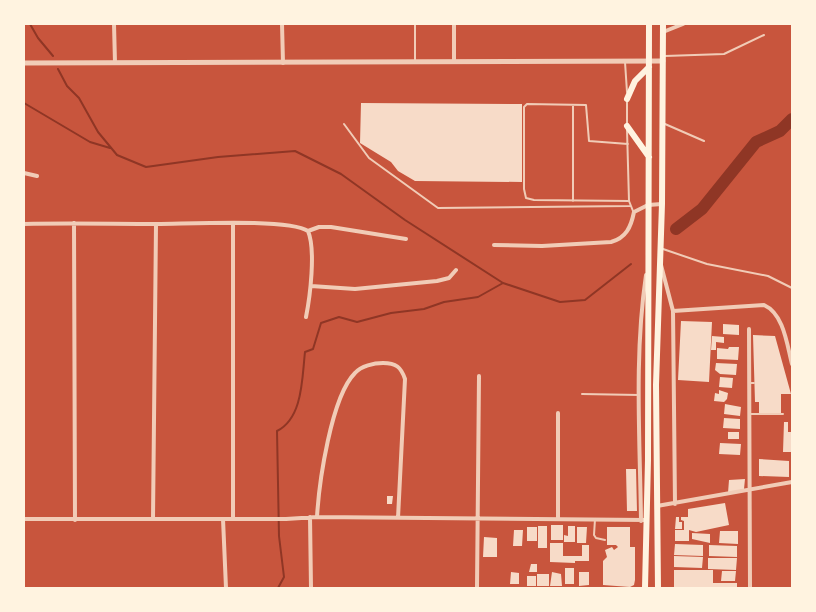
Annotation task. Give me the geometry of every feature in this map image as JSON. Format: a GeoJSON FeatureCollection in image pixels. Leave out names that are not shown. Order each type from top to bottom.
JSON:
{"type":"FeatureCollection","features":[{"type":"Feature","properties":{"kind":"main road"},"geometry":{"type":"LineString","coordinates":[[645,588],[644,520],[649,258],[649,24]]}},
{"type":"Feature","properties":{"kind":"main road"},"geometry":{"type":"LineString","coordinates":[[658,588],[656,385],[662,204],[663,24]]}},
{"type":"Feature","properties":{"kind":"main road"},"geometry":{"type":"LineString","coordinates":[[627,99],[636,81],[649,64]]}},
{"type":"Feature","properties":{"kind":"main road"},"geometry":{"type":"LineString","coordinates":[[627,126],[649,157]]}},
{"type":"Feature","properties":{"kind":"street"},"geometry":{"type":"LineString","coordinates":[[114,24],[115,62]]}},
{"type":"Feature","properties":{"kind":"street"},"geometry":{"type":"LineString","coordinates":[[282,24],[283,63]]}},
{"type":"Feature","properties":{"kind":"street"},"geometry":{"type":"LineString","coordinates":[[454,24],[454,61]]}},
{"type":"Feature","properties":{"kind":"street"},"geometry":{"type":"LineString","coordinates":[[663,32],[683,24]]}},
{"type":"Feature","properties":{"kind":"street"},"geometry":{"type":"LineString","coordinates":[[24,63],[625,60],[649,64],[663,59]]}},
{"type":"Feature","properties":{"kind":"street"},"geometry":{"type":"LineString","coordinates":[[24,173],[37,176]]}},
{"type":"Feature","properties":{"kind":"street"},"geometry":{"type":"LineString","coordinates":[[494,245],[542,246],[611,242],[619,240],[625,235],[634,212],[648,206],[662,204]]}},
{"type":"Feature","properties":{"kind":"street"},"geometry":{"type":"LineString","coordinates":[[74,223],[76,520]]}},
{"type":"Feature","properties":{"kind":"street"},"geometry":{"type":"LineString","coordinates":[[233,223],[233,519]]}},
{"type":"Feature","properties":{"kind":"street"},"geometry":{"type":"LineString","coordinates":[[24,224],[233,223],[287,225],[308,231],[319,227],[332,228],[406,239]]}},
{"type":"Feature","properties":{"kind":"street"},"geometry":{"type":"LineString","coordinates":[[153,519],[156,224]]}},
{"type":"Feature","properties":{"kind":"street"},"geometry":{"type":"LineString","coordinates":[[306,317],[311,286],[311,241],[308,231]]}},
{"type":"Feature","properties":{"kind":"street"},"geometry":{"type":"LineString","coordinates":[[24,519],[286,519],[316,517],[478,520],[558,518],[644,520],[640,395],[641,315],[649,258]]}},
{"type":"Feature","properties":{"kind":"street"},"geometry":{"type":"LineString","coordinates":[[660,261],[668,285],[673,311],[675,504]]}},
{"type":"Feature","properties":{"kind":"street"},"geometry":{"type":"LineString","coordinates":[[311,286],[355,289],[437,281],[449,278],[456,270]]}},
{"type":"Feature","properties":{"kind":"street"},"geometry":{"type":"LineString","coordinates":[[673,311],[756,305],[771,308],[779,321],[792,364]]}},
{"type":"Feature","properties":{"kind":"street"},"geometry":{"type":"LineString","coordinates":[[749,329],[750,588]]}},
{"type":"Feature","properties":{"kind":"street"},"geometry":{"type":"LineString","coordinates":[[316,517],[322,462],[343,391],[355,372],[361,367],[383,363],[396,364],[402,369],[406,384],[398,518]]}},
{"type":"Feature","properties":{"kind":"street"},"geometry":{"type":"LineString","coordinates":[[476,588],[479,376]]}},
{"type":"Feature","properties":{"kind":"street"},"geometry":{"type":"LineString","coordinates":[[558,413],[558,518]]}},
{"type":"Feature","properties":{"kind":"street"},"geometry":{"type":"LineString","coordinates":[[657,506],[792,482]]}},
{"type":"Feature","properties":{"kind":"street"},"geometry":{"type":"LineString","coordinates":[[310,517],[311,588]]}},
{"type":"Feature","properties":{"kind":"street"},"geometry":{"type":"LineString","coordinates":[[223,519],[226,588]]}},
{"type":"Feature","properties":{"kind":"lane"},"geometry":{"type":"LineString","coordinates":[[415,25],[415,61]]}},
{"type":"Feature","properties":{"kind":"lane"},"geometry":{"type":"LineString","coordinates":[[663,59],[724,54],[764,35]]}},
{"type":"Feature","properties":{"kind":"lane"},"geometry":{"type":"LineString","coordinates":[[625,60],[629,201],[634,212]]}},
{"type":"Feature","properties":{"kind":"lane"},"geometry":{"type":"LineString","coordinates":[[628,144],[589,141],[588,107],[573,105],[525,105],[524,189],[526,198],[573,201],[629,201]]}},
{"type":"Feature","properties":{"kind":"lane"},"geometry":{"type":"LineString","coordinates":[[573,105],[573,201]]}},
{"type":"Feature","properties":{"kind":"lane"},"geometry":{"type":"LineString","coordinates":[[663,123],[704,141]]}},
{"type":"Feature","properties":{"kind":"lane"},"geometry":{"type":"LineString","coordinates":[[344,124],[369,158],[438,208],[630,206]]}},
{"type":"Feature","properties":{"kind":"lane"},"geometry":{"type":"LineString","coordinates":[[660,248],[707,264],[768,276],[792,288]]}},
{"type":"Feature","properties":{"kind":"lane"},"geometry":{"type":"LineString","coordinates":[[749,384],[754,384]]}},
{"type":"Feature","properties":{"kind":"lane"},"geometry":{"type":"LineString","coordinates":[[582,394],[640,395]]}},
{"type":"Feature","properties":{"kind":"lane"},"geometry":{"type":"LineString","coordinates":[[749,414],[784,414]]}},
{"type":"Feature","properties":{"kind":"lane"},"geometry":{"type":"LineString","coordinates":[[595,520],[594,535],[596,538],[605,540]]}},
{"type":"Feature","properties":{"kind":"building"},"geometry":{"type":"Polygon","coordinates":[[[361,103],[522,104],[522,182],[415,181],[398,171],[391,162],[360,143],[361,103]]]}},
{"type":"Feature","properties":{"kind":"building"},"geometry":{"type":"Polygon","coordinates":[[[681,321],[712,322],[709,382],[678,380],[681,321]]]}},
{"type":"Feature","properties":{"kind":"building"},"geometry":{"type":"Polygon","coordinates":[[[723,324],[739,325],[739,335],[723,334],[723,324]]]}},
{"type":"Feature","properties":{"kind":"building"},"geometry":{"type":"Polygon","coordinates":[[[753,335],[775,336],[791,394],[781,394],[781,413],[759,413],[759,402],[755,402],[753,335]]]}},
{"type":"Feature","properties":{"kind":"building"},"geometry":{"type":"Polygon","coordinates":[[[712,336],[724,337],[724,343],[716,342],[716,350],[711,350],[712,336]]]}},
{"type":"Feature","properties":{"kind":"building"},"geometry":{"type":"Polygon","coordinates":[[[729,347],[739,347],[738,360],[717,359],[717,348],[728,349],[729,347]]]}},
{"type":"Feature","properties":{"kind":"building"},"geometry":{"type":"Polygon","coordinates":[[[716,363],[737,364],[736,375],[720,374],[715,370],[716,363]]]}},
{"type":"Feature","properties":{"kind":"building"},"geometry":{"type":"Polygon","coordinates":[[[720,377],[733,378],[732,388],[719,387],[720,377]]]}},
{"type":"Feature","properties":{"kind":"building"},"geometry":{"type":"Polygon","coordinates":[[[719,390],[728,393],[727,399],[724,402],[714,401],[715,393],[719,394],[719,390]]]}},
{"type":"Feature","properties":{"kind":"building"},"geometry":{"type":"Polygon","coordinates":[[[725,404],[741,407],[740,416],[724,414],[725,404]]]}},
{"type":"Feature","properties":{"kind":"building"},"geometry":{"type":"Polygon","coordinates":[[[724,418],[740,419],[740,429],[723,428],[724,418]]]}},
{"type":"Feature","properties":{"kind":"building"},"geometry":{"type":"Polygon","coordinates":[[[784,422],[788,422],[788,432],[792,432],[792,452],[783,452],[784,422]]]}},
{"type":"Feature","properties":{"kind":"building"},"geometry":{"type":"Polygon","coordinates":[[[728,432],[739,432],[739,439],[728,439],[728,432]]]}},
{"type":"Feature","properties":{"kind":"building"},"geometry":{"type":"Polygon","coordinates":[[[720,443],[741,444],[740,455],[719,454],[720,443]]]}},
{"type":"Feature","properties":{"kind":"building"},"geometry":{"type":"Polygon","coordinates":[[[759,459],[789,461],[789,477],[759,476],[759,459]]]}},
{"type":"Feature","properties":{"kind":"building"},"geometry":{"type":"Polygon","coordinates":[[[626,469],[636,469],[637,511],[627,511],[626,469]]]}},
{"type":"Feature","properties":{"kind":"building"},"geometry":{"type":"Polygon","coordinates":[[[745,479],[744,489],[728,493],[729,480],[745,479]]]}},
{"type":"Feature","properties":{"kind":"building"},"geometry":{"type":"Polygon","coordinates":[[[387,496],[393,496],[392,504],[387,504],[387,496]]]}},
{"type":"Feature","properties":{"kind":"building"},"geometry":{"type":"Polygon","coordinates":[[[725,503],[729,525],[696,532],[689,530],[689,541],[675,541],[675,530],[684,530],[684,521],[681,520],[681,517],[688,517],[688,509],[725,503]]]}},
{"type":"Feature","properties":{"kind":"building"},"geometry":{"type":"Polygon","coordinates":[[[676,517],[679,517],[679,522],[682,522],[682,529],[675,529],[676,517]]]}},
{"type":"Feature","properties":{"kind":"building"},"geometry":{"type":"Polygon","coordinates":[[[551,525],[563,525],[563,540],[551,540],[551,525]]]}},
{"type":"Feature","properties":{"kind":"building"},"geometry":{"type":"Polygon","coordinates":[[[538,526],[547,526],[547,548],[538,548],[538,526]]]}},
{"type":"Feature","properties":{"kind":"building"},"geometry":{"type":"Polygon","coordinates":[[[568,526],[575,526],[575,542],[564,542],[564,535],[568,536],[568,526]]]}},
{"type":"Feature","properties":{"kind":"building"},"geometry":{"type":"Polygon","coordinates":[[[527,527],[537,527],[537,541],[527,541],[527,527]]]}},
{"type":"Feature","properties":{"kind":"building"},"geometry":{"type":"Polygon","coordinates":[[[577,527],[587,527],[586,543],[577,543],[577,527]]]}},
{"type":"Feature","properties":{"kind":"building"},"geometry":{"type":"Polygon","coordinates":[[[607,527],[630,527],[630,547],[635,547],[635,580],[634,585],[630,587],[603,585],[603,561],[607,557],[605,550],[612,547],[614,550],[618,547],[616,545],[607,545],[607,527]]]}},
{"type":"Feature","properties":{"kind":"building"},"geometry":{"type":"Polygon","coordinates":[[[514,530],[523,530],[522,546],[513,546],[514,530]]]}},
{"type":"Feature","properties":{"kind":"building"},"geometry":{"type":"Polygon","coordinates":[[[720,531],[738,531],[738,544],[719,543],[720,531]]]}},
{"type":"Feature","properties":{"kind":"building"},"geometry":{"type":"Polygon","coordinates":[[[692,533],[710,534],[710,543],[692,539],[692,533]]]}},
{"type":"Feature","properties":{"kind":"building"},"geometry":{"type":"Polygon","coordinates":[[[484,537],[497,538],[497,557],[483,557],[484,537]]]}},
{"type":"Feature","properties":{"kind":"building"},"geometry":{"type":"Polygon","coordinates":[[[550,543],[563,543],[563,556],[582,556],[582,545],[589,545],[589,561],[575,561],[575,563],[550,562],[550,543]]]}},
{"type":"Feature","properties":{"kind":"building"},"geometry":{"type":"Polygon","coordinates":[[[675,544],[703,545],[703,556],[674,555],[675,544]]]}},
{"type":"Feature","properties":{"kind":"building"},"geometry":{"type":"Polygon","coordinates":[[[709,545],[737,546],[737,557],[709,556],[709,545]]]}},
{"type":"Feature","properties":{"kind":"building"},"geometry":{"type":"Polygon","coordinates":[[[674,556],[703,557],[702,568],[674,567],[674,556]]]}},
{"type":"Feature","properties":{"kind":"building"},"geometry":{"type":"Polygon","coordinates":[[[708,558],[737,558],[736,570],[708,569],[708,558]]]}},
{"type":"Feature","properties":{"kind":"building"},"geometry":{"type":"Polygon","coordinates":[[[531,564],[537,564],[537,572],[529,572],[531,564]]]}},
{"type":"Feature","properties":{"kind":"building"},"geometry":{"type":"Polygon","coordinates":[[[565,568],[574,568],[574,584],[565,584],[565,568]]]}},
{"type":"Feature","properties":{"kind":"building"},"geometry":{"type":"Polygon","coordinates":[[[674,570],[713,570],[713,583],[737,583],[737,588],[674,588],[674,570]]]}},
{"type":"Feature","properties":{"kind":"building"},"geometry":{"type":"Polygon","coordinates":[[[722,571],[736,571],[735,581],[721,581],[722,571]]]}},
{"type":"Feature","properties":{"kind":"building"},"geometry":{"type":"Polygon","coordinates":[[[511,572],[519,573],[519,584],[510,584],[511,572]]]}},
{"type":"Feature","properties":{"kind":"building"},"geometry":{"type":"Polygon","coordinates":[[[552,572],[561,574],[562,586],[550,586],[552,572]]]}},
{"type":"Feature","properties":{"kind":"building"},"geometry":{"type":"Polygon","coordinates":[[[579,572],[589,572],[589,585],[579,586],[579,572]]]}},
{"type":"Feature","properties":{"kind":"building"},"geometry":{"type":"Polygon","coordinates":[[[537,574],[549,574],[549,586],[537,586],[537,574]]]}},
{"type":"Feature","properties":{"kind":"building"},"geometry":{"type":"Polygon","coordinates":[[[527,576],[536,576],[536,586],[527,586],[527,576]]]}},
{"type":"Feature","properties":{"kind":"waterway"},"geometry":{"type":"LineString","coordinates":[[30,24],[38,38],[53,56]]}},
{"type":"Feature","properties":{"kind":"waterway"},"geometry":{"type":"LineString","coordinates":[[58,69],[67,86],[79,98],[98,132],[117,155],[146,167],[218,157],[295,151],[341,174],[405,220],[503,283],[560,302],[585,300],[631,264]]}},
{"type":"Feature","properties":{"kind":"waterway"},"geometry":{"type":"LineString","coordinates":[[24,103],[90,142],[110,148]]}},
{"type":"Feature","properties":{"kind":"waterway"},"geometry":{"type":"LineString","coordinates":[[676,229],[702,209],[756,142],[780,131],[792,119]]}},
{"type":"Feature","properties":{"kind":"waterway"},"geometry":{"type":"LineString","coordinates":[[278,588],[284,577],[279,536],[277,431],[286,425],[292,417],[300,396],[305,352],[313,349],[321,323],[339,317],[357,322],[391,313],[424,309],[444,302],[478,297],[503,283]]}}]}
